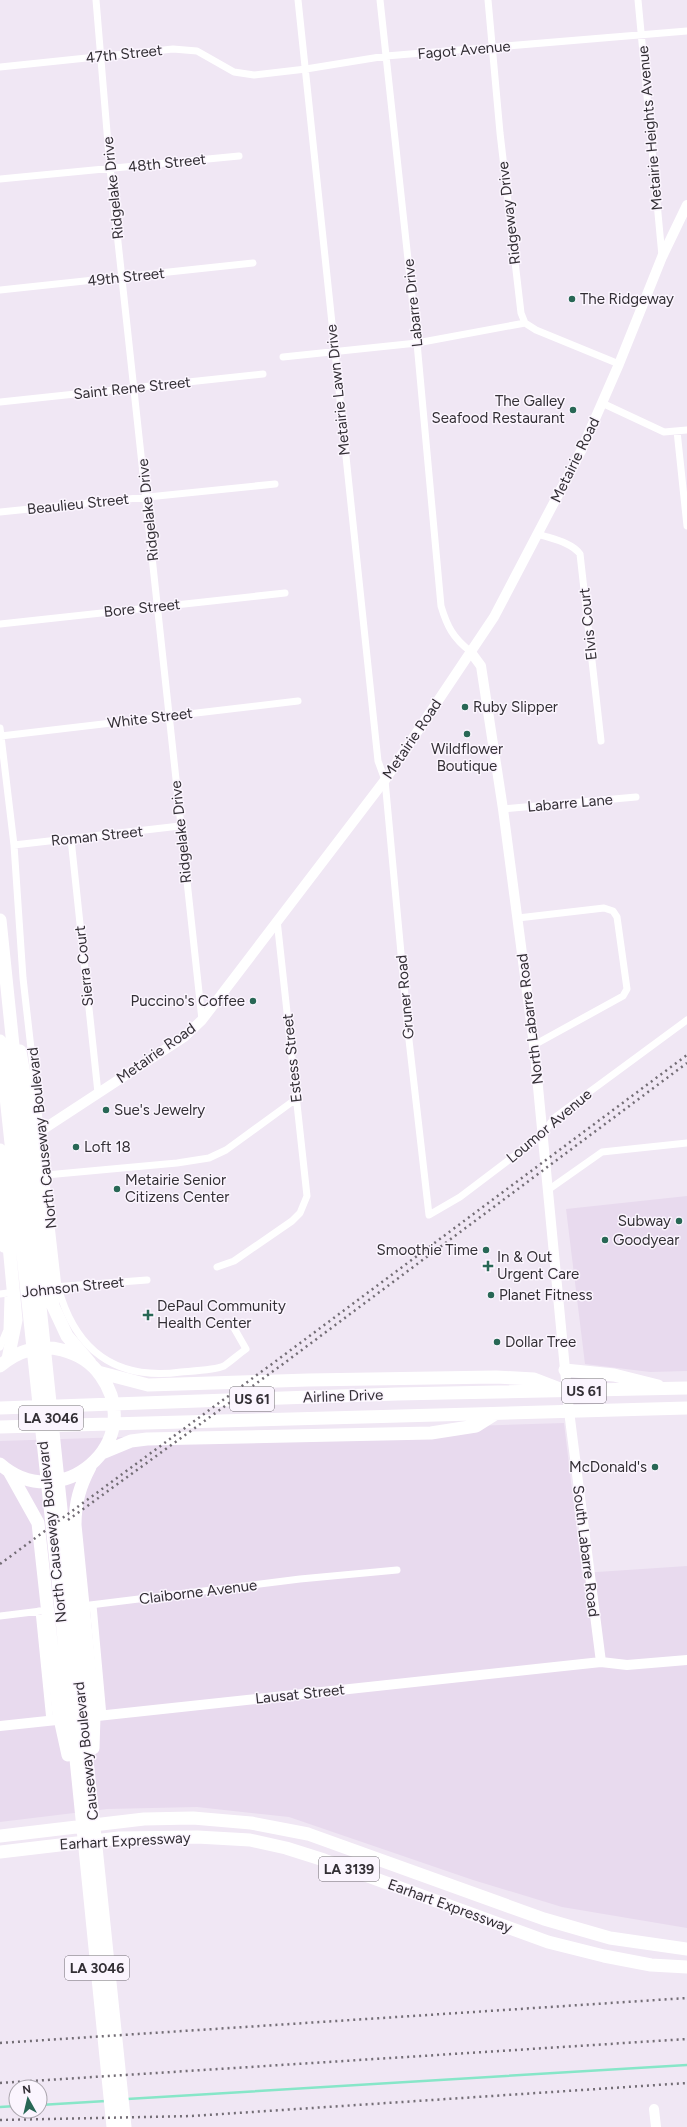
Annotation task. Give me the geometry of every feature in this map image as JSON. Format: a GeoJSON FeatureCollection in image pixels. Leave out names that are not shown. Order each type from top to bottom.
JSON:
{"type":"FeatureCollection","features":[{"type":"Feature","properties":{"kind":"highway","name":"North Causeway Boulevard"},"geometry":{"type":"LineString","coordinates":[[0,920],[53,1439],[71,1590]]}},
{"type":"Feature","properties":{"kind":"highway"},"geometry":{"type":"LineString","coordinates":[[4,1468],[21,1478],[35,1482],[50,1482],[78,1475],[90,1466],[102,1453],[110,1436],[113,1407],[108,1388],[94,1368],[67,1336],[53,1306],[29,1103],[7,989]]}},
{"type":"Feature","properties":{"kind":"highway","name":"North Causeway Boulevard"},"geometry":{"type":"LineString","coordinates":[[0,1041],[59,1590],[80,1809]]}},
{"type":"Feature","properties":{"kind":"highway"},"geometry":{"type":"LineString","coordinates":[[0,1150],[16,1320],[4,1363]]}},
{"type":"Feature","properties":{"kind":"highway"},"geometry":{"type":"LineString","coordinates":[[4,1363],[31,1349],[56,1348],[68,1351],[94,1368],[133,1382],[167,1386],[308,1380],[496,1377],[534,1379],[567,1392]]}},
{"type":"Feature","properties":{"kind":"highway"},"geometry":{"type":"LineString","coordinates":[[565,1370],[614,1374],[648,1382],[665,1389]]}},
{"type":"Feature","properties":{"kind":"highway","name":"Airline Drive"},"geometry":{"type":"LineString","coordinates":[[0,1408],[397,1394],[567,1392],[687,1388]]}},
{"type":"Feature","properties":{"kind":"highway","name":"Airline Drive"},"geometry":{"type":"LineString","coordinates":[[0,1427],[569,1410],[687,1408]]}},
{"type":"Feature","properties":{"kind":"highway"},"geometry":{"type":"LineString","coordinates":[[102,1453],[132,1441],[147,1439],[431,1433],[476,1426],[496,1413]]}},
{"type":"Feature","properties":{"kind":"highway"},"geometry":{"type":"LineString","coordinates":[[90,1466],[80,1486],[77,1498],[75,1524],[94,1716],[92,1816]]}},
{"type":"Feature","properties":{"kind":"highway"},"geometry":{"type":"LineString","coordinates":[[4,1468],[38,1523],[59,1714],[80,1809]]}},
{"type":"Feature","properties":{"kind":"highway","name":"Causeway Boulevard"},"geometry":{"type":"LineString","coordinates":[[71,1590],[92,1816],[124,2127]]}},
{"type":"Feature","properties":{"kind":"highway","name":"Causeway Boulevard"},"geometry":{"type":"LineString","coordinates":[[80,1809],[113,2127]]}},
{"type":"Feature","properties":{"kind":"highway","name":"Earhart Expressway"},"geometry":{"type":"LineString","coordinates":[[0,1836],[144,1819],[193,1818],[251,1823],[308,1834],[544,1919],[610,1938],[687,1949]]}},
{"type":"Feature","properties":{"kind":"highway","name":"Earhart Expressway"},"geometry":{"type":"LineString","coordinates":[[0,1852],[119,1838],[197,1837],[250,1840],[286,1848],[324,1860],[548,1942],[604,1956],[651,1965],[687,1967]]}},
{"type":"Feature","properties":{"kind":"street","name":"Ridgelake Drive"},"geometry":{"type":"LineString","coordinates":[[96,0],[110,168],[147,497],[180,826],[202,1020]]}},
{"type":"Feature","properties":{"kind":"street","name":"Metairie Lawn Drive"},"geometry":{"type":"LineString","coordinates":[[298,0],[378,761],[385,780]]}},
{"type":"Feature","properties":{"kind":"street","name":"Labarre Drive"},"geometry":{"type":"LineString","coordinates":[[380,0],[417,343],[441,606],[447,627],[463,646],[470,651]]}},
{"type":"Feature","properties":{"kind":"street","name":"Ridgeway Drive"},"geometry":{"type":"LineString","coordinates":[[488,0],[500,134],[521,313],[526,323]]}},
{"type":"Feature","properties":{"kind":"street","name":"Metairie Heights Avenue"},"geometry":{"type":"LineString","coordinates":[[638,0],[662,257]]}},
{"type":"Feature","properties":{"kind":"street","name":"Fagot Avenue"},"geometry":{"type":"LineString","coordinates":[[243,74],[306,69],[386,56],[687,31]]}},
{"type":"Feature","properties":{"kind":"street","name":"47th Street"},"geometry":{"type":"LineString","coordinates":[[0,67],[173,49],[186,49],[197,51],[234,72],[243,74]]}},
{"type":"Feature","properties":{"kind":"street","name":"48th Street"},"geometry":{"type":"LineString","coordinates":[[0,179],[239,156]]}},
{"type":"Feature","properties":{"kind":"street","name":"Metairie Road"},"geometry":{"type":"LineString","coordinates":[[0,1169],[42,1130],[184,1036],[202,1020],[277,919],[385,780],[494,617],[538,534],[581,450],[620,364],[662,257],[687,206]]}},
{"type":"Feature","properties":{"kind":"street","name":"49th Street"},"geometry":{"type":"LineString","coordinates":[[0,290],[252,263]]}},
{"type":"Feature","properties":{"kind":"street"},"geometry":{"type":"LineString","coordinates":[[283,357],[417,343],[526,323],[536,330],[620,364]]}},
{"type":"Feature","properties":{"kind":"street","name":"Saint Rene Street"},"geometry":{"type":"LineString","coordinates":[[0,402],[264,374]]}},
{"type":"Feature","properties":{"kind":"street"},"geometry":{"type":"LineString","coordinates":[[602,403],[662,431],[687,430]]}},
{"type":"Feature","properties":{"kind":"street"},"geometry":{"type":"LineString","coordinates":[[677,431],[687,526]]}},
{"type":"Feature","properties":{"kind":"street","name":"Beaulieu Street"},"geometry":{"type":"LineString","coordinates":[[0,512],[276,484]]}},
{"type":"Feature","properties":{"kind":"street","name":"Elvis Court"},"geometry":{"type":"LineString","coordinates":[[538,534],[563,542],[577,550],[580,554],[601,740]]}},
{"type":"Feature","properties":{"kind":"street","name":"Bore Street"},"geometry":{"type":"LineString","coordinates":[[0,624],[285,593]]}},
{"type":"Feature","properties":{"kind":"street","name":"North Labarre Road"},"geometry":{"type":"LineString","coordinates":[[470,651],[481,666],[518,918],[534,1045],[567,1392]]}},
{"type":"Feature","properties":{"kind":"street","name":"White Street"},"geometry":{"type":"LineString","coordinates":[[0,732],[170,716],[298,701]]}},
{"type":"Feature","properties":{"kind":"street","name":"North Causeway Boulevard"},"geometry":{"type":"LineString","coordinates":[[0,732],[14,845],[23,978],[42,1130],[58,1287],[63,1307],[71,1324],[90,1349],[107,1361],[125,1369],[141,1373],[168,1374],[222,1367],[246,1349],[234,1328]]}},
{"type":"Feature","properties":{"kind":"street","name":"Gruner Road"},"geometry":{"type":"LineString","coordinates":[[385,780],[409,1040],[429,1215]]}},
{"type":"Feature","properties":{"kind":"street","name":"Labarre Lane"},"geometry":{"type":"LineString","coordinates":[[503,809],[636,797]]}},
{"type":"Feature","properties":{"kind":"street","name":"Roman Street"},"geometry":{"type":"LineString","coordinates":[[14,845],[180,826]]}},
{"type":"Feature","properties":{"kind":"street","name":"Sierra Court"},"geometry":{"type":"LineString","coordinates":[[71,839],[98,1093]]}},
{"type":"Feature","properties":{"kind":"street"},"geometry":{"type":"LineString","coordinates":[[518,918],[604,908],[613,911],[617,917],[625,975],[626,990],[623,996],[534,1045]]}},
{"type":"Feature","properties":{"kind":"street","name":"Estess Street"},"geometry":{"type":"LineString","coordinates":[[217,1267],[234,1261],[292,1221],[300,1213],[307,1196],[277,919]]}},
{"type":"Feature","properties":{"kind":"street","name":"Loumor Avenue"},"geometry":{"type":"LineString","coordinates":[[429,1215],[460,1197],[542,1135],[554,1118],[687,1020]]}},
{"type":"Feature","properties":{"kind":"street"},"geometry":{"type":"LineString","coordinates":[[46,1175],[177,1163],[209,1158],[226,1150],[296,1099]]}},
{"type":"Feature","properties":{"kind":"street"},"geometry":{"type":"LineString","coordinates":[[548,1190],[602,1152],[687,1143]]}},
{"type":"Feature","properties":{"kind":"street"},"geometry":{"type":"LineString","coordinates":[[0,1222],[7,1330],[0,1347]]}},
{"type":"Feature","properties":{"kind":"street","name":"Johnson Street"},"geometry":{"type":"LineString","coordinates":[[4,1294],[58,1287],[147,1280]]}},
{"type":"Feature","properties":{"kind":"street","name":"South Labarre Road"},"geometry":{"type":"LineString","coordinates":[[567,1392],[601,1662]]}},
{"type":"Feature","properties":{"kind":"street","name":"Claiborne Avenue"},"geometry":{"type":"LineString","coordinates":[[0,1616],[300,1579],[396,1570]]}},
{"type":"Feature","properties":{"kind":"street"},"geometry":{"type":"LineString","coordinates":[[93,1605],[103,1716]]}},
{"type":"Feature","properties":{"kind":"street"},"geometry":{"type":"LineString","coordinates":[[39,1611],[50,1721]]}},
{"type":"Feature","properties":{"kind":"street","name":"Lausat Street"},"geometry":{"type":"LineString","coordinates":[[0,1726],[601,1662],[627,1665],[687,1660]]}},
{"type":"Feature","properties":{"kind":"street"},"geometry":{"type":"LineString","coordinates":[[654,2109],[656,2127]]}},
{"type":"Feature","properties":{"kind":"shaded area"},"geometry":{"type":"Polygon","coordinates":[[[687,1196],[687,1371],[650,1372],[585,1364],[566,1209],[687,1196]]]}},
{"type":"Feature","properties":{"kind":"shaded area"},"geometry":{"type":"Polygon","coordinates":[[[564,1423],[582,1573],[687,1566],[687,1928],[562,1907],[473,1880],[289,1817],[197,1807],[107,1809],[0,1822],[0,1441],[564,1423]]]}},
{"type":"Feature","properties":{"kind":"waterway"},"geometry":{"type":"LineString","coordinates":[[127,2099],[687,2065]]}},
{"type":"Feature","properties":{"kind":"waterway"},"geometry":{"type":"LineString","coordinates":[[48,2105],[106,2101]]}},
{"type":"Feature","properties":{"kind":"waterway"},"geometry":{"type":"LineString","coordinates":[[0,2107],[8,2106]]}},
{"type":"Feature","properties":{"kind":"railway"},"geometry":{"type":"LineString","coordinates":[[0,1564],[687,1055]]}},
{"type":"Feature","properties":{"kind":"railway"},"geometry":{"type":"LineString","coordinates":[[68,1520],[283,1364],[687,1063]]}},
{"type":"Feature","properties":{"kind":"railway"},"geometry":{"type":"LineString","coordinates":[[0,2043],[687,1998]]}},
{"type":"Feature","properties":{"kind":"railway"},"geometry":{"type":"LineString","coordinates":[[0,2083],[687,2039]]}},
{"type":"Feature","properties":{"kind":"railway"},"geometry":{"type":"LineString","coordinates":[[0,2120],[192,2116],[687,2083]]}},
{"type":"Feature","properties":{"kind":"place","name":"The Ridgeway"},"geometry":{"type":"Point","coordinates":[572,299]}},
{"type":"Feature","properties":{"kind":"place","name":"The Galley Seafood Restaurant"},"geometry":{"type":"Point","coordinates":[573,410]}},
{"type":"Feature","properties":{"kind":"place","name":"Ruby Slipper"},"geometry":{"type":"Point","coordinates":[465,707]}},
{"type":"Feature","properties":{"kind":"place","name":"Wildflower Boutique"},"geometry":{"type":"Point","coordinates":[467,734]}},
{"type":"Feature","properties":{"kind":"place","name":"Puccino's Coffee"},"geometry":{"type":"Point","coordinates":[253,1001]}},
{"type":"Feature","properties":{"kind":"place","name":"Sue's Jewelry"},"geometry":{"type":"Point","coordinates":[106,1110]}},
{"type":"Feature","properties":{"kind":"place","name":"Loft 18"},"geometry":{"type":"Point","coordinates":[76,1147]}},
{"type":"Feature","properties":{"kind":"place","name":"Metairie Senior Citizens Center"},"geometry":{"type":"Point","coordinates":[117,1189]}},
{"type":"Feature","properties":{"kind":"place","name":"Subway"},"geometry":{"type":"Point","coordinates":[679,1221]}},
{"type":"Feature","properties":{"kind":"place","name":"Goodyear"},"geometry":{"type":"Point","coordinates":[605,1240]}},
{"type":"Feature","properties":{"kind":"place","name":"Smoothie Time"},"geometry":{"type":"Point","coordinates":[486,1250]}},
{"type":"Feature","properties":{"kind":"place","name":"In & Out Urgent Care"},"geometry":{"type":"Point","coordinates":[488,1266]}},
{"type":"Feature","properties":{"kind":"place","name":"Planet Fitness"},"geometry":{"type":"Point","coordinates":[491,1295]}},
{"type":"Feature","properties":{"kind":"place","name":"DePaul Community Health Center"},"geometry":{"type":"Point","coordinates":[148,1315]}},
{"type":"Feature","properties":{"kind":"place","name":"Dollar Tree"},"geometry":{"type":"Point","coordinates":[497,1342]}},
{"type":"Feature","properties":{"kind":"place","name":"McDonald's"},"geometry":{"type":"Point","coordinates":[655,1467]}}]}
